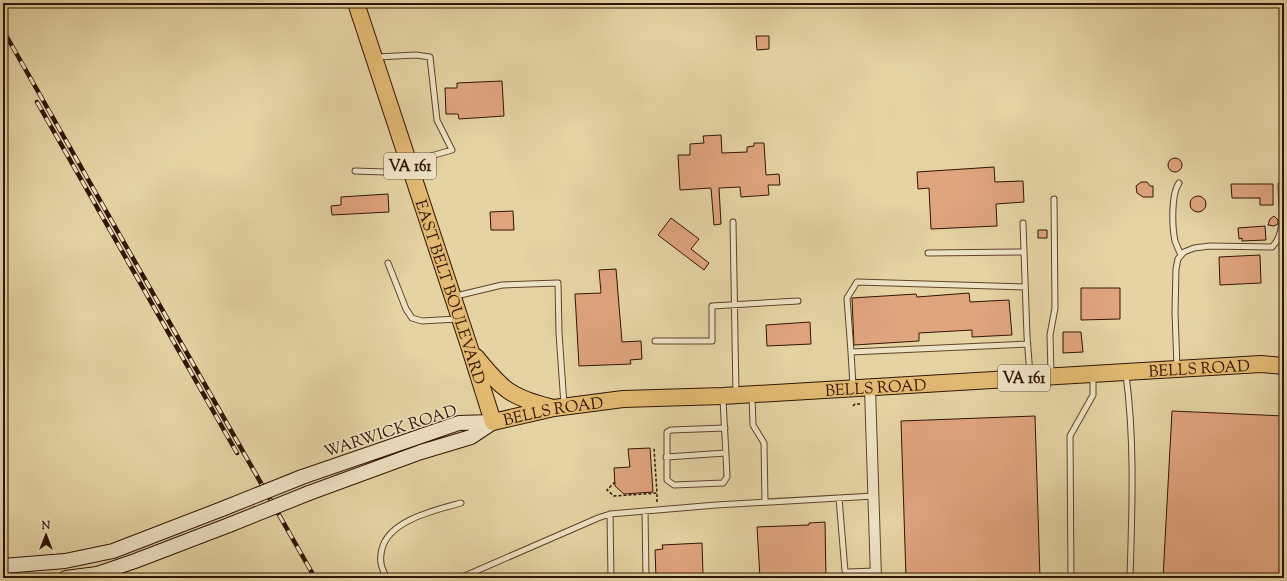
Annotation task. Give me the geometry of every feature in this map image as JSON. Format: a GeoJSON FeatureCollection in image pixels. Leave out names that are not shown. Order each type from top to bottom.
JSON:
{"type":"FeatureCollection","features":[{"type":"Feature","properties":{"kind":"main road","name":"EAST BELT BOULEVARD"},"geometry":{"type":"LineString","coordinates":[[356,3],[453,296],[492,422]]}},
{"type":"Feature","properties":{"kind":"main road","name":"VA 161"},"geometry":{"type":"LineString","coordinates":[[470,349],[494,379],[504,388],[528,401],[559,408]]}},
{"type":"Feature","properties":{"kind":"main road","name":"BELLS ROAD"},"geometry":{"type":"LineString","coordinates":[[1261,364],[1284,358]]}},
{"type":"Feature","properties":{"kind":"main road","name":"BELLS ROAD"},"geometry":{"type":"LineString","coordinates":[[492,422],[559,408],[622,399],[853,389],[1261,364],[1284,366]]}},
{"type":"Feature","properties":{"kind":"main road","name":"WARWICK ROAD"},"geometry":{"type":"LineString","coordinates":[[3,566],[65,561],[113,551],[302,477],[459,423],[492,422]]}},
{"type":"Feature","properties":{"kind":"main road","name":"WARWICK ROAD"},"geometry":{"type":"LineString","coordinates":[[66,578],[97,574],[135,561],[309,493],[421,452],[471,437],[492,422]]}},
{"type":"Feature","properties":{"kind":"street"},"geometry":{"type":"LineString","coordinates":[[870,388],[876,574]]}},
{"type":"Feature","properties":{"kind":"lane"},"geometry":{"type":"LineString","coordinates":[[355,171],[385,172],[410,166],[452,150],[437,120],[430,57],[416,55],[374,57]]}},
{"type":"Feature","properties":{"kind":"lane"},"geometry":{"type":"LineString","coordinates":[[1178,183],[1175,187],[1174,197],[1174,226],[1176,242],[1181,255]]}},
{"type":"Feature","properties":{"kind":"lane"},"geometry":{"type":"LineString","coordinates":[[1177,369],[1175,303],[1176,269],[1178,259],[1184,252],[1194,248],[1210,246],[1272,247],[1276,243],[1282,223],[1281,185]]}},
{"type":"Feature","properties":{"kind":"lane"},"geometry":{"type":"LineString","coordinates":[[1051,376],[1050,335],[1055,308],[1054,199]]}},
{"type":"Feature","properties":{"kind":"lane"},"geometry":{"type":"LineString","coordinates":[[725,428],[671,430],[667,432],[667,480],[674,485],[723,483],[726,477],[725,428],[737,395],[733,222]]}},
{"type":"Feature","properties":{"kind":"lane"},"geometry":{"type":"LineString","coordinates":[[1023,223],[1027,344],[1030,378]]}},
{"type":"Feature","properties":{"kind":"lane"},"geometry":{"type":"LineString","coordinates":[[928,253],[1024,252]]}},
{"type":"Feature","properties":{"kind":"lane"},"geometry":{"type":"LineString","coordinates":[[388,263],[406,309],[412,318],[422,322],[460,318]]}},
{"type":"Feature","properties":{"kind":"lane"},"geometry":{"type":"LineString","coordinates":[[853,389],[847,298],[857,282],[1025,287]]}},
{"type":"Feature","properties":{"kind":"lane"},"geometry":{"type":"LineString","coordinates":[[453,296],[502,285],[558,283],[559,408]]}},
{"type":"Feature","properties":{"kind":"lane"},"geometry":{"type":"LineString","coordinates":[[655,341],[712,340],[712,306],[798,302]]}},
{"type":"Feature","properties":{"kind":"lane"},"geometry":{"type":"LineString","coordinates":[[851,352],[1027,344]]}},
{"type":"Feature","properties":{"kind":"lane"},"geometry":{"type":"LineString","coordinates":[[1126,372],[1130,406],[1133,482],[1130,578]]}},
{"type":"Feature","properties":{"kind":"lane"},"geometry":{"type":"LineString","coordinates":[[1071,578],[1070,436],[1093,395],[1093,374]]}},
{"type":"Feature","properties":{"kind":"lane"},"geometry":{"type":"LineString","coordinates":[[737,395],[764,443],[765,502]]}},
{"type":"Feature","properties":{"kind":"lane"},"geometry":{"type":"LineString","coordinates":[[666,457],[726,453]]}},
{"type":"Feature","properties":{"kind":"lane"},"geometry":{"type":"LineString","coordinates":[[460,578],[610,514],[765,502],[874,496]]}},
{"type":"Feature","properties":{"kind":"lane"},"geometry":{"type":"LineString","coordinates":[[839,498],[845,571],[876,574]]}},
{"type":"Feature","properties":{"kind":"lane"},"geometry":{"type":"LineString","coordinates":[[387,578],[380,560],[383,543],[397,527],[422,514],[460,503]]}},
{"type":"Feature","properties":{"kind":"lane"},"geometry":{"type":"LineString","coordinates":[[645,511],[646,578]]}},
{"type":"Feature","properties":{"kind":"lane"},"geometry":{"type":"LineString","coordinates":[[610,514],[611,578]]}},
{"type":"Feature","properties":{"kind":"path"},"geometry":{"type":"LineString","coordinates":[[654,448],[658,510]]}},
{"type":"Feature","properties":{"kind":"path"},"geometry":{"type":"LineString","coordinates":[[615,482],[607,490],[614,496],[657,493]]}},
{"type":"Feature","properties":{"kind":"building"},"geometry":{"type":"Polygon","coordinates":[[[756,36],[769,36],[769,49],[757,50],[756,36]]]}},
{"type":"Feature","properties":{"kind":"building"},"geometry":{"type":"Polygon","coordinates":[[[502,81],[504,116],[459,119],[458,114],[446,114],[445,88],[457,88],[457,83],[502,81]]]}},
{"type":"Feature","properties":{"kind":"building"},"geometry":{"type":"Polygon","coordinates":[[[721,135],[722,153],[747,152],[747,147],[754,146],[754,143],[764,143],[766,175],[779,174],[780,185],[768,185],[769,195],[741,197],[740,187],[719,188],[721,224],[714,225],[711,188],[680,190],[678,155],[690,155],[690,144],[704,143],[703,136],[721,135]]]}},
{"type":"Feature","properties":{"kind":"building"},"geometry":{"type":"Polygon","coordinates":[[[1172,158],[1178,158],[1182,162],[1182,168],[1178,172],[1172,172],[1168,168],[1168,162],[1172,158]]]}},
{"type":"Feature","properties":{"kind":"building"},"geometry":{"type":"Polygon","coordinates":[[[994,167],[995,182],[1023,181],[1024,202],[996,204],[997,226],[931,229],[929,188],[918,189],[917,172],[994,167]]]}},
{"type":"Feature","properties":{"kind":"building"},"geometry":{"type":"Polygon","coordinates":[[[1141,182],[1147,182],[1150,186],[1153,186],[1153,197],[1143,197],[1137,193],[1136,186],[1141,182]]]}},
{"type":"Feature","properties":{"kind":"building"},"geometry":{"type":"Polygon","coordinates":[[[1231,184],[1273,184],[1273,205],[1260,205],[1260,198],[1232,198],[1231,184]]]}},
{"type":"Feature","properties":{"kind":"building"},"geometry":{"type":"Polygon","coordinates":[[[388,194],[389,212],[332,215],[331,206],[341,205],[341,197],[388,194]]]}},
{"type":"Feature","properties":{"kind":"building"},"geometry":{"type":"Polygon","coordinates":[[[1198,196],[1205,201],[1206,204],[1201,211],[1198,212],[1191,207],[1190,204],[1195,197],[1198,196]]]}},
{"type":"Feature","properties":{"kind":"building"},"geometry":{"type":"Polygon","coordinates":[[[513,211],[514,230],[491,230],[490,212],[513,211]]]}},
{"type":"Feature","properties":{"kind":"building"},"geometry":{"type":"Polygon","coordinates":[[[1274,216],[1278,220],[1278,224],[1274,226],[1268,225],[1270,219],[1274,216]]]}},
{"type":"Feature","properties":{"kind":"building"},"geometry":{"type":"Polygon","coordinates":[[[671,218],[699,239],[691,249],[709,263],[704,270],[658,235],[671,218]]]}},
{"type":"Feature","properties":{"kind":"building"},"geometry":{"type":"Polygon","coordinates":[[[1265,226],[1266,240],[1242,241],[1242,238],[1239,239],[1238,228],[1265,226]]]}},
{"type":"Feature","properties":{"kind":"building"},"geometry":{"type":"Polygon","coordinates":[[[1038,230],[1047,230],[1047,238],[1038,238],[1038,230]]]}},
{"type":"Feature","properties":{"kind":"building"},"geometry":{"type":"Polygon","coordinates":[[[1260,255],[1261,283],[1220,285],[1219,257],[1260,255]]]}},
{"type":"Feature","properties":{"kind":"building"},"geometry":{"type":"Polygon","coordinates":[[[616,269],[622,342],[641,341],[642,359],[630,360],[631,364],[579,366],[575,294],[601,293],[599,270],[616,269]]]}},
{"type":"Feature","properties":{"kind":"building"},"geometry":{"type":"Polygon","coordinates":[[[1081,288],[1120,288],[1120,319],[1081,320],[1081,288]]]}},
{"type":"Feature","properties":{"kind":"building"},"geometry":{"type":"Polygon","coordinates":[[[969,293],[970,302],[1009,300],[1012,335],[972,337],[972,330],[919,333],[919,341],[854,345],[852,298],[916,294],[917,297],[969,293]]]}},
{"type":"Feature","properties":{"kind":"building"},"geometry":{"type":"Polygon","coordinates":[[[810,322],[811,344],[767,346],[766,325],[810,322]]]}},
{"type":"Feature","properties":{"kind":"building"},"geometry":{"type":"Polygon","coordinates":[[[1063,332],[1081,332],[1083,352],[1063,353],[1063,332]]]}},
{"type":"Feature","properties":{"kind":"building"},"geometry":{"type":"Polygon","coordinates":[[[1172,411],[1284,416],[1284,578],[1163,578],[1172,411]]]}},
{"type":"Feature","properties":{"kind":"building"},"geometry":{"type":"Polygon","coordinates":[[[1035,416],[1040,578],[906,578],[901,421],[1035,416]]]}},
{"type":"Feature","properties":{"kind":"building"},"geometry":{"type":"Polygon","coordinates":[[[650,448],[653,492],[624,494],[615,486],[614,468],[630,467],[628,449],[650,448]]]}},
{"type":"Feature","properties":{"kind":"building"},"geometry":{"type":"Polygon","coordinates":[[[825,522],[826,578],[760,578],[757,527],[809,525],[809,523],[825,522]]]}},
{"type":"Feature","properties":{"kind":"building"},"geometry":{"type":"Polygon","coordinates":[[[702,543],[703,574],[686,574],[686,578],[656,578],[655,550],[663,549],[662,545],[702,543]]]}},
{"type":"Feature","properties":{"kind":"railway"},"geometry":{"type":"LineString","coordinates":[[3,30],[315,578]]}},
{"type":"Feature","properties":{"kind":"railway"},"geometry":{"type":"LineString","coordinates":[[37,102],[237,453]]}}]}
